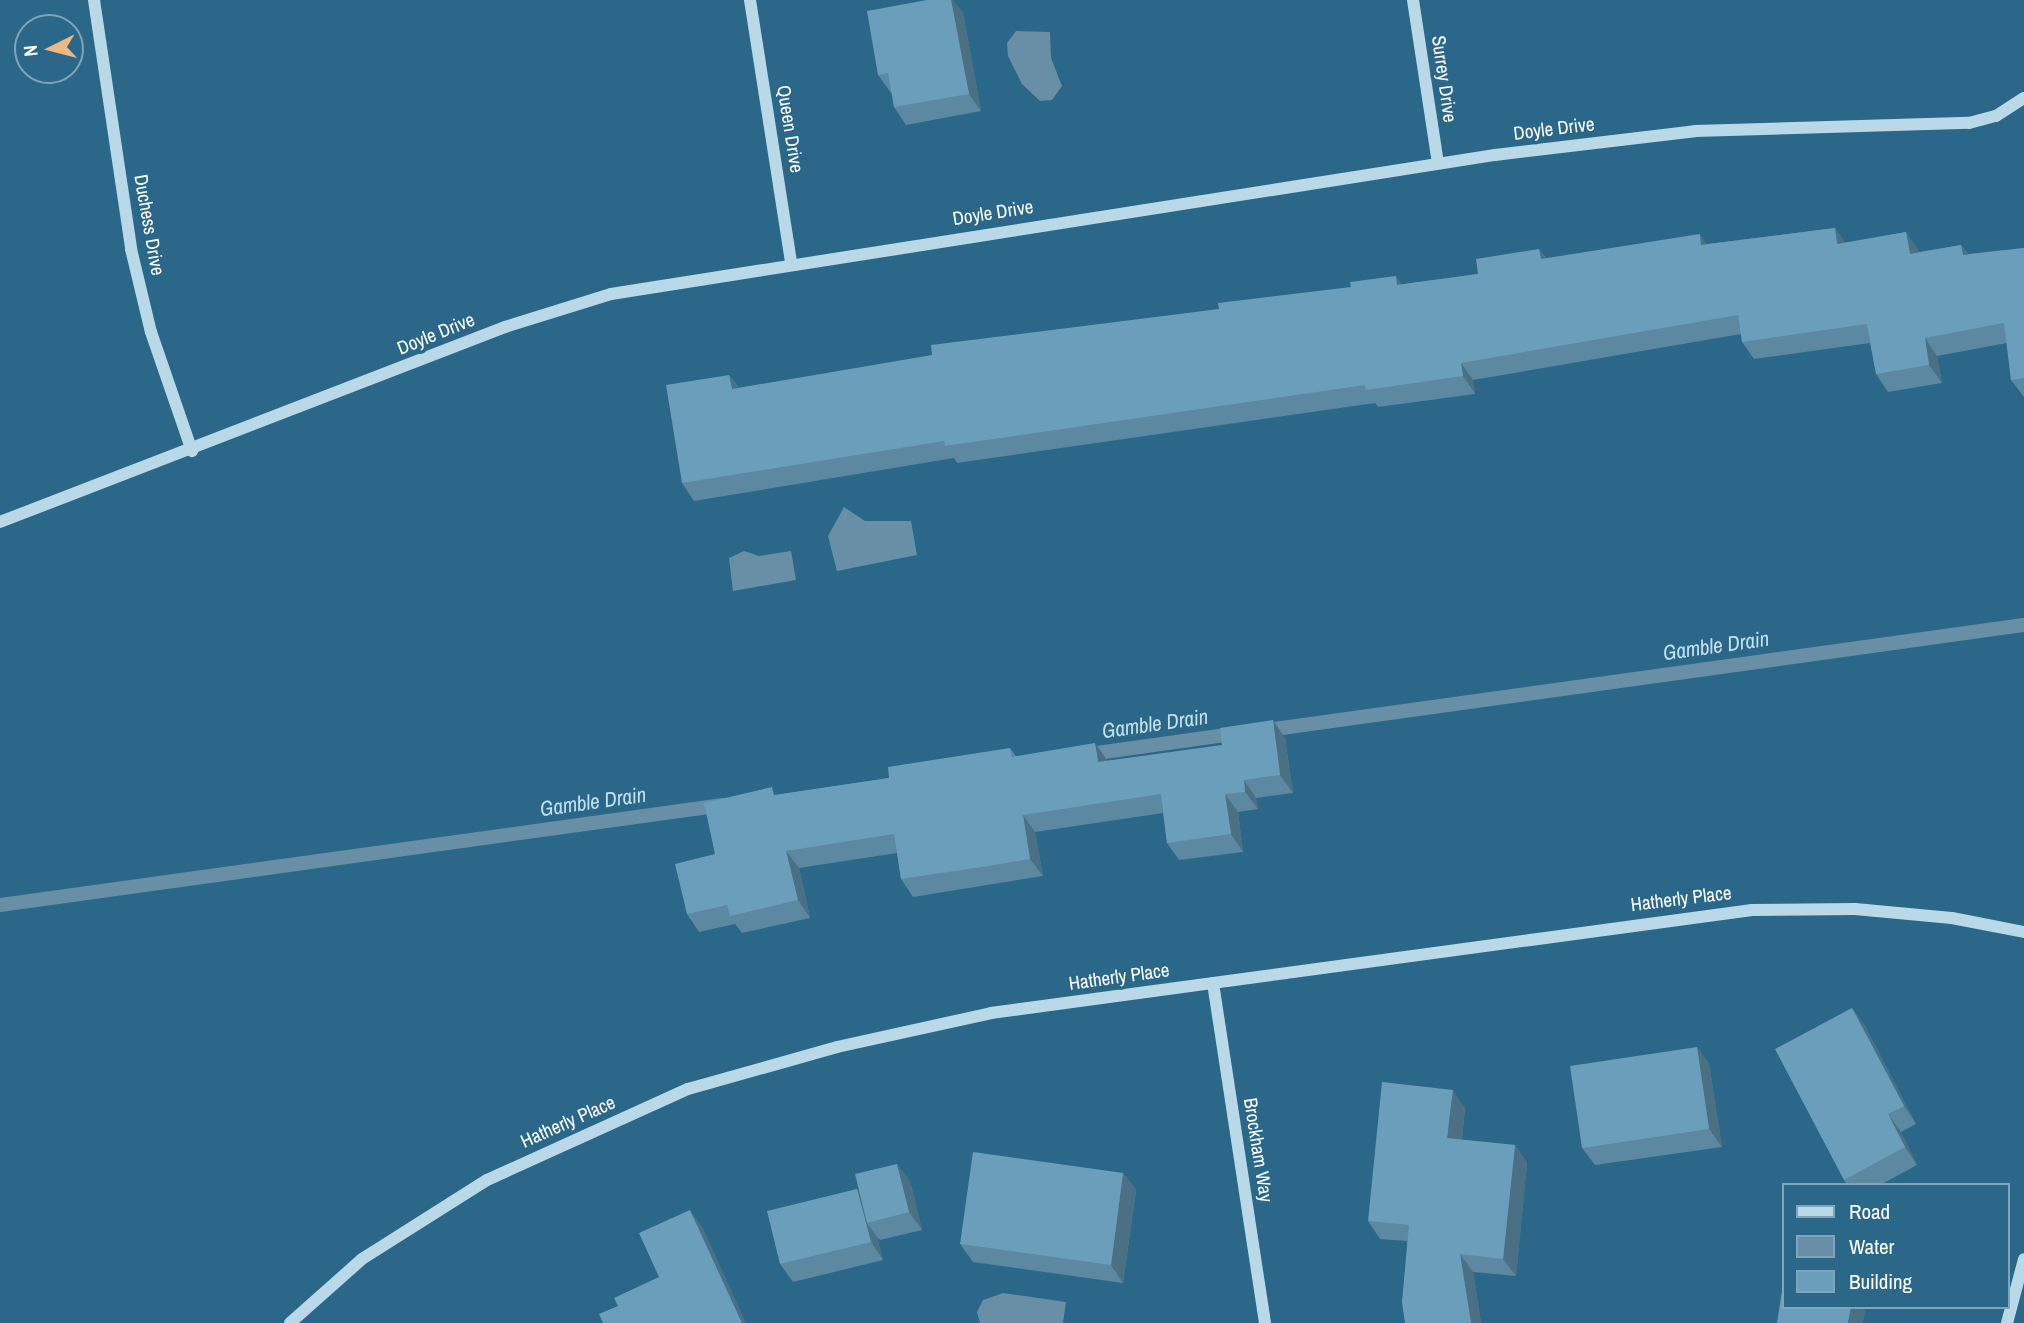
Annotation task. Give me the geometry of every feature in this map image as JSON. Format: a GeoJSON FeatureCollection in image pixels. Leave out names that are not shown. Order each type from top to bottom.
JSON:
{"type":"FeatureCollection","features":[{"type":"Feature","properties":{"kind":"street","name":"Duchess Drive"},"geometry":{"type":"LineString","coordinates":[[94,0],[131,249],[151,332],[191,451]]}},
{"type":"Feature","properties":{"kind":"street","name":"Queen Drive"},"geometry":{"type":"LineString","coordinates":[[750,0],[791,263]]}},
{"type":"Feature","properties":{"kind":"street","name":"Surrey Drive"},"geometry":{"type":"LineString","coordinates":[[1413,0],[1438,163]]}},
{"type":"Feature","properties":{"kind":"street","name":"Doyle Drive"},"geometry":{"type":"LineString","coordinates":[[0,522],[191,451],[552,310],[679,281],[1438,163],[1695,131],[1969,123],[1996,116],[2024,98]]}},
{"type":"Feature","properties":{"kind":"street","name":"Hatherly Place"},"geometry":{"type":"LineString","coordinates":[[290,1323],[362,1259],[487,1180],[688,1089],[837,1047],[991,1013],[1752,910],[1855,909],[1952,918],[2024,932]]}},
{"type":"Feature","properties":{"kind":"street","name":"Brockham Way"},"geometry":{"type":"LineString","coordinates":[[1213,983],[1265,1323]]}},
{"type":"Feature","properties":{"kind":"street"},"geometry":{"type":"LineString","coordinates":[[2007,1323],[2024,1259]]}},
{"type":"Feature","properties":{"kind":"water"},"geometry":{"type":"Polygon","coordinates":[[[1016,31],[1050,32],[1051,58],[1062,86],[1052,100],[1040,101],[1022,84],[1008,56],[1007,43],[1016,31]]]}},
{"type":"Feature","properties":{"kind":"water"},"geometry":{"type":"Polygon","coordinates":[[[844,507],[865,521],[911,521],[917,555],[837,571],[828,536],[844,507]]]}},
{"type":"Feature","properties":{"kind":"water"},"geometry":{"type":"Polygon","coordinates":[[[744,551],[759,556],[791,551],[796,580],[733,591],[729,558],[744,551]]]}},
{"type":"Feature","properties":{"kind":"water"},"geometry":{"type":"Polygon","coordinates":[[[1003,1293],[1066,1302],[1063,1323],[980,1323],[977,1312],[983,1300],[1003,1293]]]}},
{"type":"Feature","properties":{"kind":"building"},"geometry":{"type":"Polygon","coordinates":[[[927,0],[951,0],[969,94],[894,107],[888,73],[878,75],[867,11],[927,0]]]}},
{"type":"Feature","properties":{"kind":"building"},"geometry":{"type":"Polygon","coordinates":[[[1835,228],[1837,244],[1906,232],[1910,254],[1961,245],[1963,255],[2024,248],[2024,378],[2011,380],[2004,323],[1925,338],[1929,365],[1876,374],[1867,324],[1742,342],[1738,315],[1461,363],[1463,376],[1366,390],[1365,385],[945,446],[944,441],[682,483],[666,385],[729,375],[732,389],[932,355],[931,345],[1219,309],[1218,303],[1351,287],[1350,282],[1396,276],[1397,285],[1478,274],[1476,259],[1539,249],[1541,259],[1700,234],[1701,245],[1835,228]]]}},
{"type":"Feature","properties":{"kind":"building"},"geometry":{"type":"Polygon","coordinates":[[[1273,720],[1280,775],[1244,780],[1245,792],[1225,794],[1231,834],[1167,843],[1161,794],[1023,815],[1030,859],[982,867],[901,879],[894,834],[786,851],[798,900],[730,916],[727,905],[687,914],[675,864],[715,854],[704,803],[772,787],[774,795],[889,778],[888,767],[1010,748],[1012,757],[1095,743],[1098,762],[1222,745],[1220,728],[1273,720]]]}},
{"type":"Feature","properties":{"kind":"building"},"geometry":{"type":"Polygon","coordinates":[[[1852,1008],[1904,1106],[1888,1114],[1905,1147],[1844,1180],[1775,1049],[1852,1008]]]}},
{"type":"Feature","properties":{"kind":"building"},"geometry":{"type":"Polygon","coordinates":[[[1697,1047],[1709,1129],[1582,1148],[1570,1066],[1697,1047]]]}},
{"type":"Feature","properties":{"kind":"building"},"geometry":{"type":"Polygon","coordinates":[[[1382,1082],[1453,1090],[1447,1138],[1515,1145],[1503,1259],[1460,1254],[1471,1323],[1405,1323],[1402,1302],[1409,1225],[1368,1221],[1382,1082]]]}},
{"type":"Feature","properties":{"kind":"building"},"geometry":{"type":"Polygon","coordinates":[[[973,1152],[1123,1173],[1111,1265],[960,1244],[973,1152]]]}},
{"type":"Feature","properties":{"kind":"building"},"geometry":{"type":"Polygon","coordinates":[[[897,1164],[909,1212],[867,1223],[855,1174],[897,1164]]]}},
{"type":"Feature","properties":{"kind":"building"},"geometry":{"type":"Polygon","coordinates":[[[857,1189],[871,1242],[780,1264],[767,1211],[857,1189]]]}},
{"type":"Feature","properties":{"kind":"building"},"geometry":{"type":"Polygon","coordinates":[[[690,1210],[742,1323],[603,1323],[599,1314],[618,1306],[614,1298],[659,1277],[639,1233],[690,1210]]]}},
{"type":"Feature","properties":{"kind":"building"},"geometry":{"type":"Polygon","coordinates":[[[1783,1284],[1783,1309],[1851,1309],[1848,1323],[1777,1323],[1783,1284]]]}},
{"type":"Feature","properties":{"kind":"waterway","name":"Gamble Drain"},"geometry":{"type":"LineString","coordinates":[[1260,731],[2024,625]]}},
{"type":"Feature","properties":{"kind":"waterway","name":"Gamble Drain"},"geometry":{"type":"LineString","coordinates":[[1083,755],[1240,733]]}},
{"type":"Feature","properties":{"kind":"waterway","name":"Gamble Drain"},"geometry":{"type":"LineString","coordinates":[[0,905],[723,805]]}}]}
